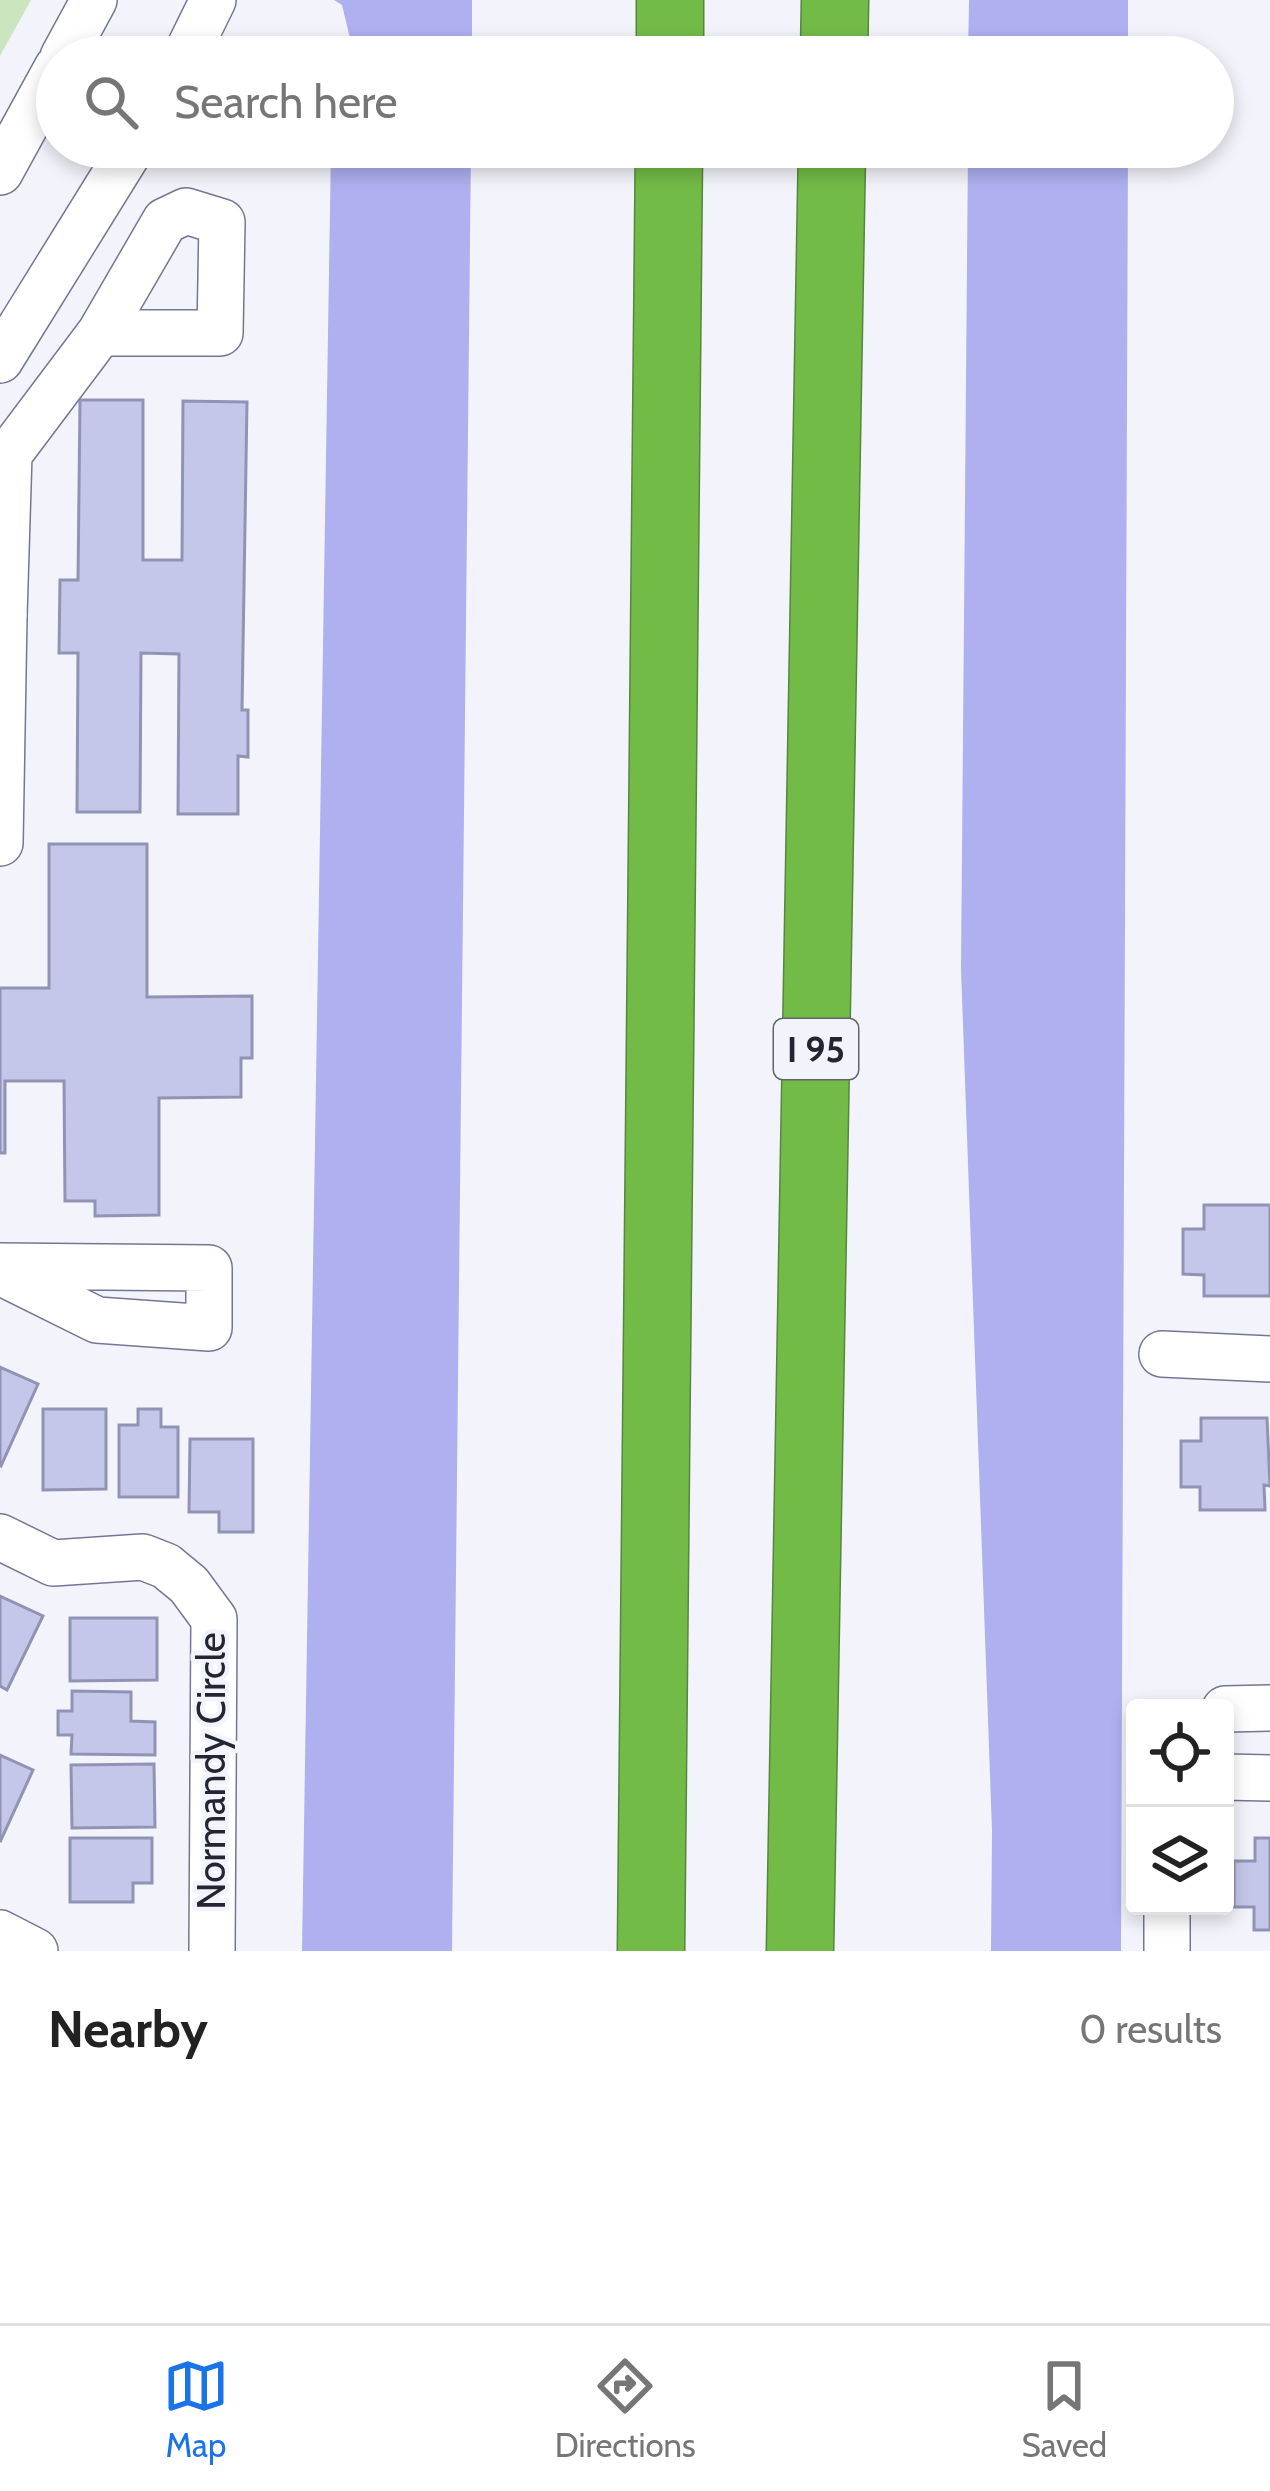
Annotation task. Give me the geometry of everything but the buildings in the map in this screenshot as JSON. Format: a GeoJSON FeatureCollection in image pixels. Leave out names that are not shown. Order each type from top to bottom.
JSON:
{"type":"FeatureCollection","features":[{"type":"Feature","properties":{"kind":"highway"},"geometry":{"type":"LineString","coordinates":[[651,1951],[669,168]]}},
{"type":"Feature","properties":{"kind":"highway","name":"I 95"},"geometry":{"type":"LineString","coordinates":[[800,1951],[832,168]]}},
{"type":"Feature","properties":{"kind":"street"},"geometry":{"type":"LineString","coordinates":[[74,36],[94,0]]}},
{"type":"Feature","properties":{"kind":"street"},"geometry":{"type":"LineString","coordinates":[[195,36],[213,0]]}},
{"type":"Feature","properties":{"kind":"street"},"geometry":{"type":"LineString","coordinates":[[0,172],[36,106]]}},
{"type":"Feature","properties":{"kind":"street"},"geometry":{"type":"LineString","coordinates":[[0,360],[119,168]]}},
{"type":"Feature","properties":{"kind":"street"},"geometry":{"type":"LineString","coordinates":[[0,843],[9,454],[100,333]]}},
{"type":"Feature","properties":{"kind":"street"},"geometry":{"type":"LineString","coordinates":[[1162,1354],[1270,1359]]}},
{"type":"Feature","properties":{"kind":"street","name":"Normandy Circle"},"geometry":{"type":"LineString","coordinates":[[0,1537],[53,1563],[143,1557],[166,1566],[189,1585],[214,1619],[212,1951]]}},
{"type":"Feature","properties":{"kind":"street"},"geometry":{"type":"LineString","coordinates":[[1234,1709],[1270,1708]]}},
{"type":"Feature","properties":{"kind":"street"},"geometry":{"type":"LineString","coordinates":[[1234,1777],[1270,1778]]}},
{"type":"Feature","properties":{"kind":"street"},"geometry":{"type":"LineString","coordinates":[[1167,1915],[1167,1951]]}},
{"type":"Feature","properties":{"kind":"street"},"geometry":{"type":"LineString","coordinates":[[0,1933],[34,1951]]}},
{"type":"Feature","properties":{"kind":"green space"},"geometry":{"type":"Polygon","coordinates":[[[0,0],[31,0],[0,56],[0,0]]]}},
{"type":"Feature","properties":{"kind":"water"},"geometry":{"type":"Polygon","coordinates":[[[334,0],[472,0],[472,36],[349,36],[342,5],[334,0]]]}},
{"type":"Feature","properties":{"kind":"water"},"geometry":{"type":"Polygon","coordinates":[[[969,0],[1128,0],[1128,36],[968,36],[969,0]]]}},
{"type":"Feature","properties":{"kind":"water"},"geometry":{"type":"Polygon","coordinates":[[[331,168],[471,168],[452,1951],[302,1951],[331,168]]]}},
{"type":"Feature","properties":{"kind":"water"},"geometry":{"type":"Polygon","coordinates":[[[968,168],[1128,168],[1121,1951],[991,1951],[992,1831],[961,969],[968,168]]]}}]}
